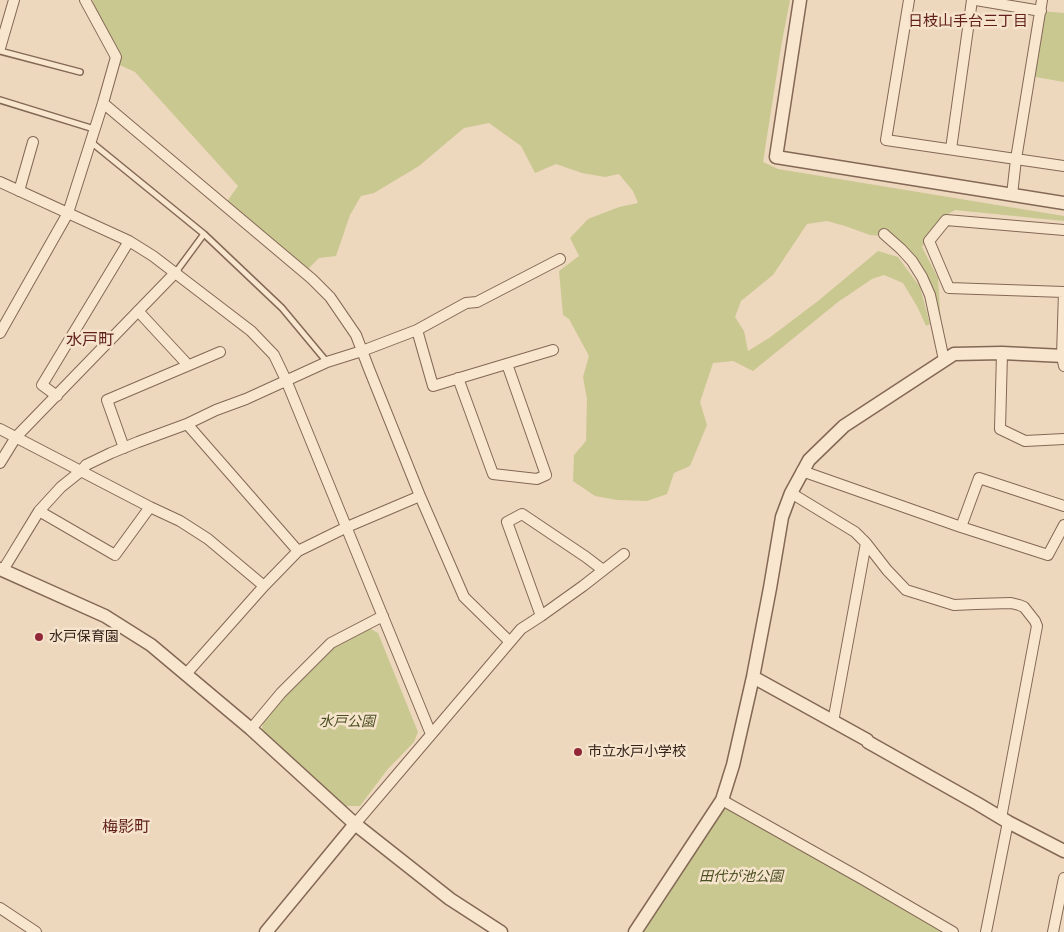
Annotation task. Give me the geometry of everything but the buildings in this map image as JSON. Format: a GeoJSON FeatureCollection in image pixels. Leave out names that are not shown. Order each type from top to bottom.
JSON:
{"type":"FeatureCollection","features":[{"type":"Feature","properties":{"kind":"street"},"geometry":{"type":"LineString","coordinates":[[0,49],[14,0]]}},
{"type":"Feature","properties":{"kind":"street"},"geometry":{"type":"LineString","coordinates":[[0,333],[68,213],[116,57],[85,0]]}},
{"type":"Feature","properties":{"kind":"street"},"geometry":{"type":"LineString","coordinates":[[800,0],[776,157],[1064,203]]}},
{"type":"Feature","properties":{"kind":"street"},"geometry":{"type":"LineString","coordinates":[[909,0],[886,140],[1064,166]]}},
{"type":"Feature","properties":{"kind":"street"},"geometry":{"type":"LineString","coordinates":[[950,149],[972,0]]}},
{"type":"Feature","properties":{"kind":"street"},"geometry":{"type":"LineString","coordinates":[[976,0],[1042,5],[1016,159],[1012,194]]}},
{"type":"Feature","properties":{"kind":"street"},"geometry":{"type":"LineString","coordinates":[[103,103],[312,279],[330,297],[356,335],[420,496],[464,597],[509,641]]}},
{"type":"Feature","properties":{"kind":"street"},"geometry":{"type":"LineString","coordinates":[[19,191],[33,142]]}},
{"type":"Feature","properties":{"kind":"street"},"geometry":{"type":"LineString","coordinates":[[0,182],[129,241],[153,256],[251,331],[274,355],[347,527],[431,734]]}},
{"type":"Feature","properties":{"kind":"street"},"geometry":{"type":"LineString","coordinates":[[635,932],[722,800],[733,765],[753,677],[782,517],[791,493],[809,460],[844,426],[954,354],[1002,353],[1063,359],[1064,292],[949,288],[929,241],[946,220],[1064,230]]}},
{"type":"Feature","properties":{"kind":"street"},"geometry":{"type":"LineString","coordinates":[[884,234],[901,248],[922,277],[930,295],[944,360]]}},
{"type":"Feature","properties":{"kind":"street"},"geometry":{"type":"LineString","coordinates":[[57,396],[42,385],[129,241]]}},
{"type":"Feature","properties":{"kind":"street"},"geometry":{"type":"LineString","coordinates":[[501,932],[450,899],[355,824],[251,729],[151,644],[105,616],[1,571],[39,512],[61,487],[86,465],[246,399],[327,362],[417,330],[466,304],[477,302],[560,259]]}},
{"type":"Feature","properties":{"kind":"street"},"geometry":{"type":"LineString","coordinates":[[0,463],[16,437],[176,272]]}},
{"type":"Feature","properties":{"kind":"street"},"geometry":{"type":"LineString","coordinates":[[138,312],[188,365]]}},
{"type":"Feature","properties":{"kind":"street"},"geometry":{"type":"LineString","coordinates":[[417,330],[433,386],[553,350]]}},
{"type":"Feature","properties":{"kind":"street"},"geometry":{"type":"LineString","coordinates":[[124,448],[107,400],[220,352]]}},
{"type":"Feature","properties":{"kind":"street"},"geometry":{"type":"LineString","coordinates":[[1002,353],[1000,429],[1026,441],[1064,439]]}},
{"type":"Feature","properties":{"kind":"street"},"geometry":{"type":"LineString","coordinates":[[458,378],[493,474],[537,479],[546,475],[507,364]]}},
{"type":"Feature","properties":{"kind":"street"},"geometry":{"type":"LineString","coordinates":[[187,424],[298,551]]}},
{"type":"Feature","properties":{"kind":"street"},"geometry":{"type":"LineString","coordinates":[[0,429],[180,521],[208,539],[264,586]]}},
{"type":"Feature","properties":{"kind":"street"},"geometry":{"type":"LineString","coordinates":[[802,471],[961,527],[1048,555],[1064,525]]}},
{"type":"Feature","properties":{"kind":"street"},"geometry":{"type":"LineString","coordinates":[[961,527],[979,478],[1064,506]]}},
{"type":"Feature","properties":{"kind":"street"},"geometry":{"type":"LineString","coordinates":[[791,493],[855,532],[906,590],[954,605],[1019,605],[1024,607],[1035,621],[1037,626],[986,932]]}},
{"type":"Feature","properties":{"kind":"street"},"geometry":{"type":"LineString","coordinates":[[186,674],[264,586],[298,551],[347,527],[420,496]]}},
{"type":"Feature","properties":{"kind":"street"},"geometry":{"type":"LineString","coordinates":[[39,512],[115,555],[150,507]]}},
{"type":"Feature","properties":{"kind":"street"},"geometry":{"type":"LineString","coordinates":[[541,616],[508,522],[522,514],[603,570]]}},
{"type":"Feature","properties":{"kind":"street"},"geometry":{"type":"LineString","coordinates":[[833,722],[866,543]]}},
{"type":"Feature","properties":{"kind":"street"},"geometry":{"type":"LineString","coordinates":[[266,932],[521,628],[583,586],[624,554]]}},
{"type":"Feature","properties":{"kind":"street"},"geometry":{"type":"LineString","coordinates":[[251,729],[281,692],[331,643],[383,616]]}},
{"type":"Feature","properties":{"kind":"street"},"geometry":{"type":"LineString","coordinates":[[753,677],[1005,820],[1064,851]]}},
{"type":"Feature","properties":{"kind":"street"},"geometry":{"type":"LineString","coordinates":[[722,800],[953,932]]}},
{"type":"Feature","properties":{"kind":"street"},"geometry":{"type":"LineString","coordinates":[[1054,932],[1064,878]]}},
{"type":"Feature","properties":{"kind":"street"},"geometry":{"type":"LineString","coordinates":[[0,908],[36,932]]}},
{"type":"Feature","properties":{"kind":"lane"},"geometry":{"type":"LineString","coordinates":[[0,49],[80,72]]}},
{"type":"Feature","properties":{"kind":"lane"},"geometry":{"type":"LineString","coordinates":[[0,100],[95,130]]}},
{"type":"Feature","properties":{"kind":"lane"},"geometry":{"type":"LineString","coordinates":[[91,142],[204,234],[282,308],[327,362]]}},
{"type":"Feature","properties":{"kind":"lane"},"geometry":{"type":"LineString","coordinates":[[176,272],[204,234]]}},
{"type":"Feature","properties":{"kind":"green space"},"geometry":{"type":"Polygon","coordinates":[[[93,0],[790,0],[763,162],[778,169],[1064,216],[1064,221],[955,210],[941,218],[922,247],[938,278],[941,326],[931,284],[913,254],[893,237],[870,235],[827,221],[807,224],[773,275],[741,301],[735,317],[744,331],[748,351],[769,338],[818,301],[878,251],[898,257],[920,287],[930,324],[926,326],[903,283],[884,275],[872,279],[838,302],[753,371],[733,361],[713,363],[700,402],[707,425],[690,466],[674,473],[667,494],[647,501],[617,500],[595,496],[573,481],[574,455],[586,441],[587,399],[583,377],[589,356],[569,319],[563,315],[559,271],[579,256],[570,238],[588,219],[619,207],[638,203],[633,191],[619,174],[605,177],[582,173],[556,164],[535,173],[521,146],[489,123],[464,128],[419,166],[374,193],[361,196],[350,215],[336,256],[319,258],[302,275],[224,206],[238,186],[135,72],[113,62],[91,14],[93,0]]]}},
{"type":"Feature","properties":{"kind":"green space"},"geometry":{"type":"Polygon","coordinates":[[[1041,11],[1064,13],[1064,82],[1030,76],[1041,11]]]}},
{"type":"Feature","properties":{"kind":"green space","name":"水戸公園"},"geometry":{"type":"Polygon","coordinates":[[[369,628],[378,633],[418,732],[414,742],[387,770],[360,806],[345,806],[262,730],[263,721],[333,647],[369,628]]]}},
{"type":"Feature","properties":{"kind":"green space","name":"田代が池公園"},"geometry":{"type":"Polygon","coordinates":[[[722,804],[946,932],[639,932],[722,804]]]}},
{"type":"Feature","properties":{"kind":"place","name":"水戸保育園"},"geometry":{"type":"Point","coordinates":[39,637]}},
{"type":"Feature","properties":{"kind":"place","name":"市立水戸小学校"},"geometry":{"type":"Point","coordinates":[578,752]}},
{"type":"Feature","properties":{"kind":"district","name":"日枝山手台三丁目"},"geometry":{"type":"Point","coordinates":[968,22]}},
{"type":"Feature","properties":{"kind":"district","name":"水戸町"},"geometry":{"type":"Point","coordinates":[90,340]}},
{"type":"Feature","properties":{"kind":"district","name":"梅影町"},"geometry":{"type":"Point","coordinates":[126,827]}}]}
